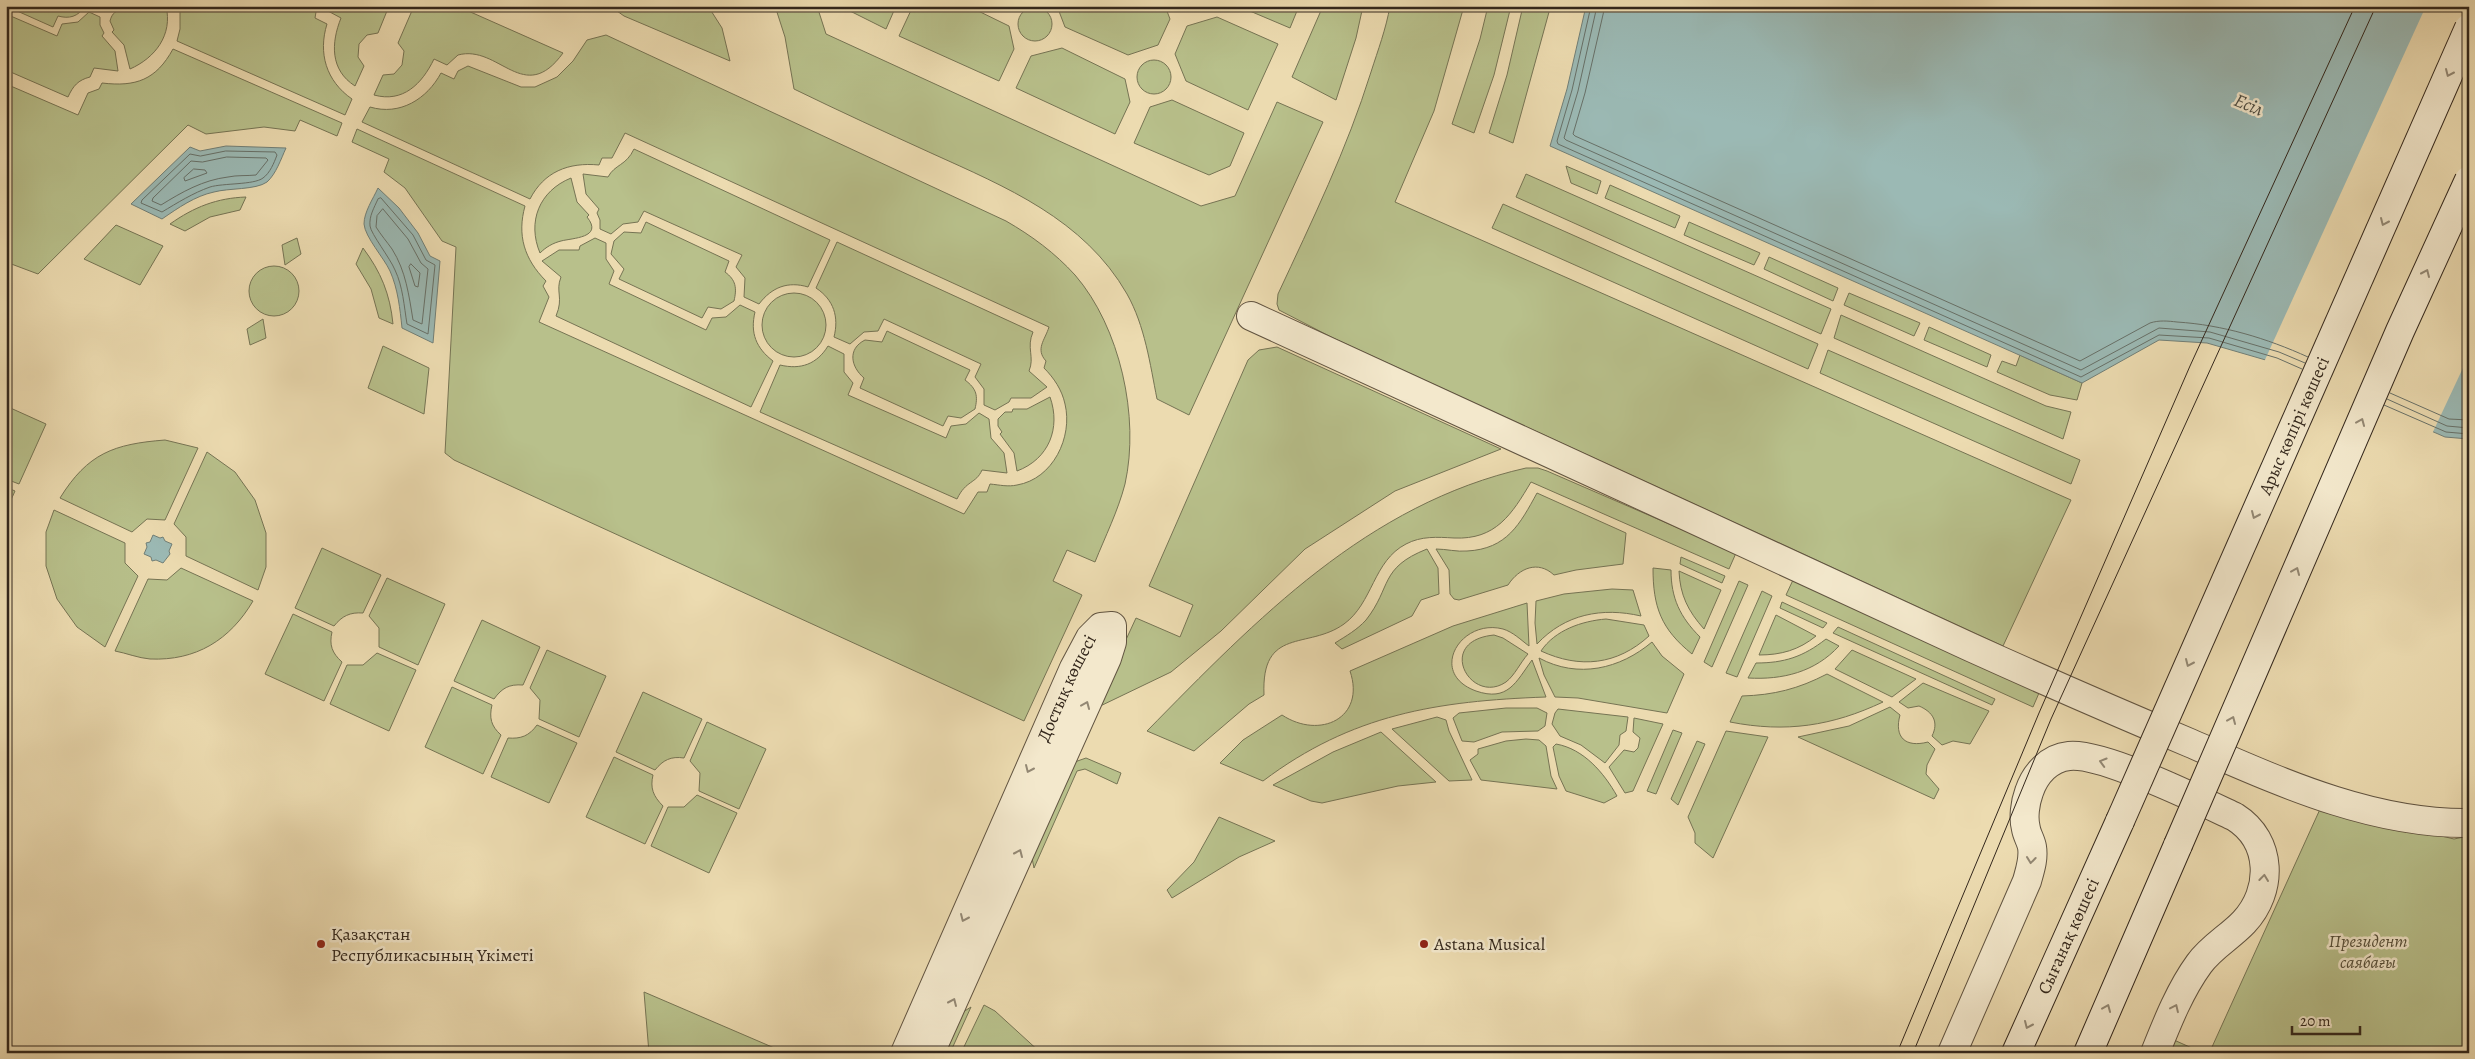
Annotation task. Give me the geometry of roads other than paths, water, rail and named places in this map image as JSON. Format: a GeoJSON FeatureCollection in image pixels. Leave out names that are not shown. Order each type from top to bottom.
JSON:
{"type":"FeatureCollection","features":[{"type":"Feature","properties":{"kind":"street","name":"Арыс көпірі көшесі"},"geometry":{"type":"LineString","coordinates":[[2120,821],[2469,28]]}},
{"type":"Feature","properties":{"kind":"street"},"geometry":{"type":"LineString","coordinates":[[2088,1053],[2400,331],[2469,180]]}},
{"type":"Feature","properties":{"kind":"street"},"geometry":{"type":"LineString","coordinates":[[1251,316],[2082,698],[2279,781],[2348,805],[2400,817],[2440,823],[2469,823]]}},
{"type":"Feature","properties":{"kind":"street","name":"Достық көшесі"},"geometry":{"type":"LineString","coordinates":[[905,1053],[1074,668],[1090,638],[1101,627],[1112,626],[1112,642],[1107,658],[930,1053]]}},
{"type":"Feature","properties":{"kind":"street"},"geometry":{"type":"LineString","coordinates":[[1952,1053],[2027,881],[2032,861],[2032,847],[2025,827],[2025,812],[2032,783],[2041,770],[2056,759],[2070,756],[2089,757],[2118,766],[2235,816],[2246,824],[2264,853],[2266,872],[2257,905],[2244,922],[2200,962],[2186,984],[2155,1053]]}},
{"type":"Feature","properties":{"kind":"street","name":"Сығанақ көшесі"},"geometry":{"type":"LineString","coordinates":[[2016,1053],[2120,821]]}},
{"type":"Feature","properties":{"kind":"water","name":"Есіл"},"geometry":{"type":"Polygon","coordinates":[[[1586,6],[2469,6],[2469,439],[2445,437],[2276,363],[2207,343],[2159,340],[2082,383],[1550,146],[1567,89],[1586,6]]]}},
{"type":"Feature","properties":{"kind":"water"},"geometry":{"type":"Polygon","coordinates":[[[226,146],[286,148],[273,175],[262,185],[200,196],[162,219],[131,204],[190,147],[200,151],[226,146]]]}},
{"type":"Feature","properties":{"kind":"water"},"geometry":{"type":"Polygon","coordinates":[[[378,188],[399,208],[418,233],[430,256],[440,261],[433,343],[402,328],[393,278],[365,229],[365,215],[378,188]]]}},
{"type":"Feature","properties":{"kind":"water"},"geometry":{"type":"Polygon","coordinates":[[[153,535],[160,538],[163,537],[165,541],[172,544],[169,551],[170,554],[163,563],[156,560],[152,561],[151,557],[144,554],[147,547],[146,543],[150,542],[153,535]]]}},
{"type":"Feature","properties":{"kind":"tram line"},"geometry":{"type":"LineString","coordinates":[[1897,1053],[2039,713],[2190,366],[2355,6]]}},
{"type":"Feature","properties":{"kind":"tram line"},"geometry":{"type":"LineString","coordinates":[[1913,1053],[2051,719],[2376,6]]}},
{"type":"Feature","properties":{"kind":"place","name":"Қазақстан Республикасының Үкіметі"},"geometry":{"type":"Point","coordinates":[321,944]}},
{"type":"Feature","properties":{"kind":"place","name":"Astana Musical"},"geometry":{"type":"Point","coordinates":[1424,944]}},
{"type":"Feature","properties":{"kind":"park label","name":"Президент саябағы"},"geometry":{"type":"Point","coordinates":[2368,951]}}]}
